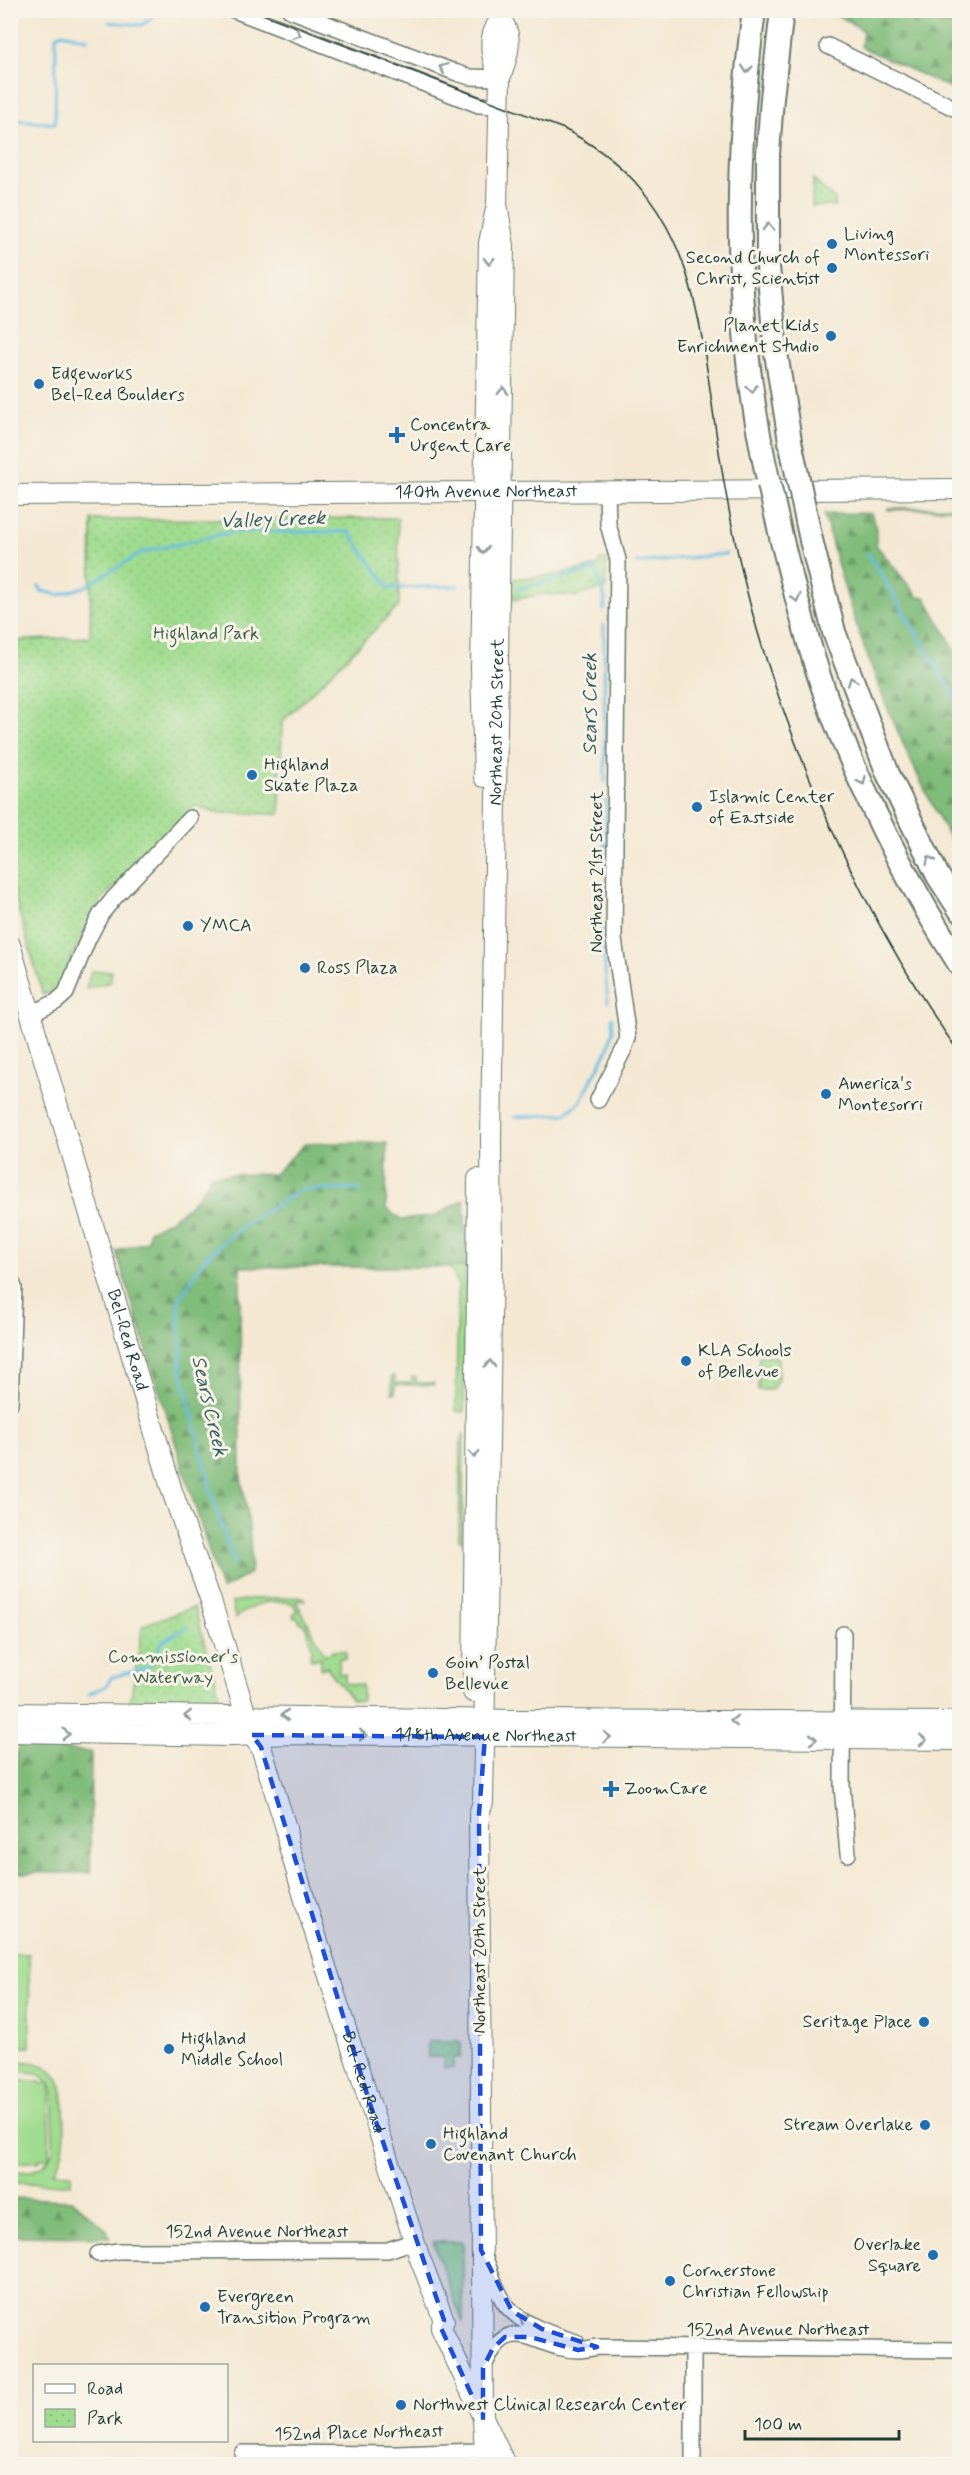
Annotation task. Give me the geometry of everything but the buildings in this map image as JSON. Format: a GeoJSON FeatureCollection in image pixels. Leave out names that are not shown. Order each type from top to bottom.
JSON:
{"type":"FeatureCollection","features":[{"type":"Feature","properties":{"kind":"highway"},"geometry":{"type":"LineString","coordinates":[[754,10],[740,154],[739,235],[744,334],[760,444],[805,631],[841,737],[922,907],[960,965]]}},
{"type":"Feature","properties":{"kind":"highway"},"geometry":{"type":"LineString","coordinates":[[783,10],[772,98],[768,154],[768,267],[776,353],[790,441],[834,632],[888,774],[938,876],[960,910]]}},
{"type":"Feature","properties":{"kind":"main road","name":"Northeast 20th Street"},"geometry":{"type":"LineString","coordinates":[[480,2460],[483,2368],[479,1814],[483,1802],[479,1728],[475,1380],[484,831],[481,668],[504,246],[497,204],[500,78],[507,60],[508,41],[507,30],[500,15]]}},
{"type":"Feature","properties":{"kind":"main road","name":"140th Avenue Northeast"},"geometry":{"type":"LineString","coordinates":[[10,495],[960,489]]}},
{"type":"Feature","properties":{"kind":"main road","name":"Northeast 20th Street"},"geometry":{"type":"LineString","coordinates":[[479,1728],[489,1435],[492,1242],[492,492]]}},
{"type":"Feature","properties":{"kind":"main road","name":"Bel-Red Road"},"geometry":{"type":"LineString","coordinates":[[10,945],[172,1491],[211,1601],[252,1735],[261,1747],[286,1828],[288,1843],[414,2241],[444,2320],[441,2328],[505,2464]]}},
{"type":"Feature","properties":{"kind":"main road","name":"Northeast 20th Street"},"geometry":{"type":"LineString","coordinates":[[478,1205],[492,1242]]}},
{"type":"Feature","properties":{"kind":"main road","name":"Northeast 20th Street"},"geometry":{"type":"LineString","coordinates":[[477,1280],[491,1330]]}},
{"type":"Feature","properties":{"kind":"main road","name":"Northeast 20th Street"},"geometry":{"type":"LineString","coordinates":[[475,1380],[489,1435]]}},
{"type":"Feature","properties":{"kind":"main road","name":"148th Avenue Northeast"},"geometry":{"type":"LineString","coordinates":[[10,1713],[246,1715],[479,1728]]}},
{"type":"Feature","properties":{"kind":"main road","name":"148th Avenue Northeast"},"geometry":{"type":"LineString","coordinates":[[843,1731],[960,1722]]}},
{"type":"Feature","properties":{"kind":"main road","name":"148th Avenue Northeast"},"geometry":{"type":"LineString","coordinates":[[10,1732],[252,1735],[479,1728],[843,1731],[960,1740]]}},
{"type":"Feature","properties":{"kind":"main road","name":"Bel-Red Road"},"geometry":{"type":"LineString","coordinates":[[444,2320],[452,2324],[519,2464]]}},
{"type":"Feature","properties":{"kind":"street"},"geometry":{"type":"LineString","coordinates":[[234,10],[479,105],[499,106]]}},
{"type":"Feature","properties":{"kind":"street"},"geometry":{"type":"LineString","coordinates":[[290,10],[457,73],[470,77],[500,78]]}},
{"type":"Feature","properties":{"kind":"street"},"geometry":{"type":"LineString","coordinates":[[828,46],[960,111]]}},
{"type":"Feature","properties":{"kind":"street","name":"Northeast 21st Street"},"geometry":{"type":"LineString","coordinates":[[598,1100],[628,1038],[614,939],[618,560],[608,524],[607,493]]}},
{"type":"Feature","properties":{"kind":"street"},"geometry":{"type":"LineString","coordinates":[[31,1014],[56,1002],[66,993],[101,914],[190,818]]}},
{"type":"Feature","properties":{"kind":"street"},"geometry":{"type":"LineString","coordinates":[[10,1279],[14,1287],[10,1403]]}},
{"type":"Feature","properties":{"kind":"street"},"geometry":{"type":"LineString","coordinates":[[843,1634],[843,1806],[848,1854]]}},
{"type":"Feature","properties":{"kind":"street","name":"152nd Avenue Northeast"},"geometry":{"type":"LineString","coordinates":[[98,2254],[118,2251],[388,2250],[414,2241]]}},
{"type":"Feature","properties":{"kind":"street"},"geometry":{"type":"LineString","coordinates":[[481,2250],[501,2297],[512,2311],[542,2329],[597,2347]]}},
{"type":"Feature","properties":{"kind":"street"},"geometry":{"type":"LineString","coordinates":[[483,2368],[493,2348],[510,2336],[530,2337],[563,2348],[578,2350],[597,2347]]}},
{"type":"Feature","properties":{"kind":"street","name":"152nd Avenue Northeast"},"geometry":{"type":"LineString","coordinates":[[597,2347],[960,2350]]}},
{"type":"Feature","properties":{"kind":"street"},"geometry":{"type":"LineString","coordinates":[[693,2349],[693,2464]]}},
{"type":"Feature","properties":{"kind":"street","name":"152nd Place Northeast"},"geometry":{"type":"LineString","coordinates":[[242,2453],[398,2454],[480,2460]]}},
{"type":"Feature","properties":{"kind":"highlighted area"},"geometry":{"type":"Polygon","coordinates":[[[252,1735],[485,1737],[479,1814],[481,2250],[512,2311],[542,2329],[597,2347],[578,2350],[530,2337],[505,2337],[493,2348],[483,2368],[483,2420],[441,2328],[444,2320],[370,2104],[261,1747],[252,1735]]]}},
{"type":"Feature","properties":{"kind":"green space"},"geometry":{"type":"Polygon","coordinates":[[[830,11],[959,11],[959,92],[861,47],[863,30],[830,11]]]}},
{"type":"Feature","properties":{"kind":"green space"},"geometry":{"type":"Polygon","coordinates":[[[813,179],[835,200],[835,206],[812,206],[813,179]]]}},
{"type":"Feature","properties":{"kind":"green space"},"geometry":{"type":"Polygon","coordinates":[[[888,508],[959,508],[888,510],[888,508]]]}},
{"type":"Feature","properties":{"kind":"green space"},"geometry":{"type":"Polygon","coordinates":[[[871,513],[876,529],[876,545],[918,597],[925,597],[959,657],[959,856],[917,773],[880,690],[836,560],[824,514],[871,513]]]}},
{"type":"Feature","properties":{"kind":"green space","name":"Highland Park"},"geometry":{"type":"Polygon","coordinates":[[[398,518],[399,606],[282,722],[280,814],[217,813],[195,805],[101,900],[75,950],[58,990],[43,995],[11,883],[10,641],[90,637],[92,520],[398,518]]]}},
{"type":"Feature","properties":{"kind":"green space"},"geometry":{"type":"Polygon","coordinates":[[[607,559],[606,588],[576,596],[543,594],[513,600],[513,579],[554,575],[597,566],[600,560],[607,559]]]}},
{"type":"Feature","properties":{"kind":"green space"},"geometry":{"type":"Polygon","coordinates":[[[91,971],[111,971],[111,982],[86,989],[91,971]]]}},
{"type":"Feature","properties":{"kind":"green space"},"geometry":{"type":"Polygon","coordinates":[[[306,1143],[387,1143],[386,1208],[401,1220],[435,1216],[464,1199],[467,1267],[240,1267],[241,1478],[249,1526],[251,1561],[250,1573],[221,1590],[116,1251],[148,1241],[149,1231],[186,1209],[200,1194],[211,1175],[274,1174],[306,1143]]]}},
{"type":"Feature","properties":{"kind":"green space"},"geometry":{"type":"Polygon","coordinates":[[[448,1267],[465,1267],[464,1412],[456,1411],[458,1284],[448,1267]]]}},
{"type":"Feature","properties":{"kind":"green space"},"geometry":{"type":"Polygon","coordinates":[[[759,1356],[775,1356],[778,1359],[778,1379],[772,1390],[758,1390],[759,1356]]]}},
{"type":"Feature","properties":{"kind":"green space"},"geometry":{"type":"Polygon","coordinates":[[[392,1376],[395,1376],[395,1383],[412,1383],[412,1377],[416,1377],[416,1383],[434,1383],[434,1385],[395,1385],[395,1393],[392,1393],[392,1376]]]}},
{"type":"Feature","properties":{"kind":"green space"},"geometry":{"type":"Polygon","coordinates":[[[463,1434],[462,1541],[459,1539],[461,1438],[463,1434]]]}},
{"type":"Feature","properties":{"kind":"green space"},"geometry":{"type":"Polygon","coordinates":[[[304,1597],[305,1600],[296,1601],[325,1655],[334,1651],[346,1651],[346,1658],[339,1658],[339,1674],[345,1674],[345,1683],[362,1685],[362,1701],[352,1700],[327,1667],[321,1669],[321,1658],[311,1660],[310,1652],[313,1650],[305,1625],[297,1617],[294,1618],[293,1614],[298,1611],[292,1603],[262,1603],[235,1618],[232,1602],[304,1597]]]}},
{"type":"Feature","properties":{"kind":"green space","name":"Commissioner's Waterway"},"geometry":{"type":"Polygon","coordinates":[[[194,1607],[218,1689],[218,1698],[211,1706],[130,1702],[143,1625],[194,1607]]]}},
{"type":"Feature","properties":{"kind":"green space"},"geometry":{"type":"Polygon","coordinates":[[[18,1745],[91,1752],[90,1873],[11,1873],[11,1764],[16,1762],[18,1745]]]}},
{"type":"Feature","properties":{"kind":"green space"},"geometry":{"type":"Polygon","coordinates":[[[11,1954],[29,1954],[30,2047],[11,2047],[11,1954]]]}},
{"type":"Feature","properties":{"kind":"green space"},"geometry":{"type":"Polygon","coordinates":[[[428,2041],[458,2041],[461,2043],[461,2057],[453,2058],[453,2068],[444,2068],[443,2057],[428,2057],[428,2041]]]}},
{"type":"Feature","properties":{"kind":"green space"},"geometry":{"type":"Polygon","coordinates":[[[11,2061],[37,2063],[44,2066],[56,2075],[60,2083],[63,2092],[65,2134],[62,2154],[53,2172],[71,2173],[71,2184],[11,2183],[11,2172],[37,2169],[49,2159],[39,2159],[39,2162],[11,2162],[11,2081],[50,2083],[37,2073],[11,2071],[11,2061]],[[50,2084],[49,2159],[53,2150],[53,2093],[50,2084]]]}},
{"type":"Feature","properties":{"kind":"green space"},"geometry":{"type":"Polygon","coordinates":[[[11,2198],[72,2200],[107,2230],[110,2237],[11,2236],[11,2198]]]}},
{"type":"Feature","properties":{"kind":"green space"},"geometry":{"type":"Polygon","coordinates":[[[433,2242],[463,2242],[463,2323],[433,2242]]]}},
{"type":"Feature","properties":{"kind":"waterway"},"geometry":{"type":"LineString","coordinates":[[109,22],[142,25],[153,17],[154,10]]}},
{"type":"Feature","properties":{"kind":"waterway"},"geometry":{"type":"LineString","coordinates":[[10,119],[55,124],[56,36],[62,33],[87,39]]}},
{"type":"Feature","properties":{"kind":"waterway","name":"Valley Creek"},"geometry":{"type":"LineString","coordinates":[[39,586],[42,591],[59,595],[84,587],[143,552],[232,532],[349,532],[389,588],[458,586]]}},
{"type":"Feature","properties":{"kind":"waterway"},"geometry":{"type":"LineString","coordinates":[[868,553],[960,705]]}},
{"type":"Feature","properties":{"kind":"waterway"},"geometry":{"type":"LineString","coordinates":[[637,563],[726,554]]}},
{"type":"Feature","properties":{"kind":"waterway"},"geometry":{"type":"LineString","coordinates":[[518,589],[596,569],[605,599],[604,610]]}},
{"type":"Feature","properties":{"kind":"waterway","name":"Valley Creek"},"geometry":{"type":"LineString","coordinates":[[10,579],[17,579]]}},
{"type":"Feature","properties":{"kind":"waterway","name":"Sears Creek"},"geometry":{"type":"LineString","coordinates":[[604,625],[605,782]]}},
{"type":"Feature","properties":{"kind":"waterway","name":"Sears Creek"},"geometry":{"type":"LineString","coordinates":[[605,865],[606,800]]}},
{"type":"Feature","properties":{"kind":"waterway","name":"Sears Creek"},"geometry":{"type":"LineString","coordinates":[[605,882],[600,915],[608,1002]]}},
{"type":"Feature","properties":{"kind":"waterway","name":"Sears Creek"},"geometry":{"type":"LineString","coordinates":[[515,1117],[565,1114],[580,1102],[608,1049],[613,1030],[612,1017]]}},
{"type":"Feature","properties":{"kind":"waterway","name":"Sears Creek"},"geometry":{"type":"LineString","coordinates":[[234,1563],[214,1502],[181,1369],[179,1300],[205,1258],[244,1225],[302,1189],[361,1190]]}},
{"type":"Feature","properties":{"kind":"waterway"},"geometry":{"type":"LineString","coordinates":[[89,1694],[106,1686],[112,1677],[149,1667],[162,1642],[187,1627]]}},
{"type":"Feature","properties":{"kind":"tram line"},"geometry":{"type":"LineString","coordinates":[[252,10],[564,129],[609,158],[644,192],[668,229],[686,270],[706,360],[734,537],[760,640],[786,716],[805,767],[849,867],[901,962],[929,1009],[960,1054]]}},
{"type":"Feature","properties":{"kind":"place","name":"Living Montessori"},"geometry":{"type":"Point","coordinates":[832,244]}},
{"type":"Feature","properties":{"kind":"place","name":"Second Church of Christ, Scientist"},"geometry":{"type":"Point","coordinates":[832,268]}},
{"type":"Feature","properties":{"kind":"place","name":"Planet Kids Enrichment Studio"},"geometry":{"type":"Point","coordinates":[831,336]}},
{"type":"Feature","properties":{"kind":"place","name":"Edgeworks Bel-Red Boulders"},"geometry":{"type":"Point","coordinates":[39,384]}},
{"type":"Feature","properties":{"kind":"place","name":"Concentra Urgent Care"},"geometry":{"type":"Point","coordinates":[397,435]}},
{"type":"Feature","properties":{"kind":"place","name":"Highland Skate Plaza"},"geometry":{"type":"Point","coordinates":[252,775]}},
{"type":"Feature","properties":{"kind":"place","name":"Islamic Center of Eastside"},"geometry":{"type":"Point","coordinates":[697,807]}},
{"type":"Feature","properties":{"kind":"place","name":"YMCA"},"geometry":{"type":"Point","coordinates":[188,926]}},
{"type":"Feature","properties":{"kind":"place","name":"Ross Plaza"},"geometry":{"type":"Point","coordinates":[305,968]}},
{"type":"Feature","properties":{"kind":"place","name":"America's Montesorri"},"geometry":{"type":"Point","coordinates":[826,1094]}},
{"type":"Feature","properties":{"kind":"place","name":"KLA Schools of Bellevue"},"geometry":{"type":"Point","coordinates":[686,1361]}},
{"type":"Feature","properties":{"kind":"place","name":"Goin’ Postal Bellevue"},"geometry":{"type":"Point","coordinates":[433,1673]}},
{"type":"Feature","properties":{"kind":"place","name":"ZoomCare"},"geometry":{"type":"Point","coordinates":[611,1789]}},
{"type":"Feature","properties":{"kind":"place","name":"Seritage Place"},"geometry":{"type":"Point","coordinates":[924,2022]}},
{"type":"Feature","properties":{"kind":"place","name":"Highland Middle School"},"geometry":{"type":"Point","coordinates":[169,2049]}},
{"type":"Feature","properties":{"kind":"place","name":"Stream Overlake"},"geometry":{"type":"Point","coordinates":[925,2125]}},
{"type":"Feature","properties":{"kind":"place","name":"Highland Covenant Church"},"geometry":{"type":"Point","coordinates":[431,2144]}},
{"type":"Feature","properties":{"kind":"place","name":"Overlake Square"},"geometry":{"type":"Point","coordinates":[933,2255]}},
{"type":"Feature","properties":{"kind":"place","name":"Cornerstone Christian Fellowship"},"geometry":{"type":"Point","coordinates":[670,2281]}},
{"type":"Feature","properties":{"kind":"place","name":"Evergreen Transition Program"},"geometry":{"type":"Point","coordinates":[205,2307]}},
{"type":"Feature","properties":{"kind":"place","name":"Northwest Clinical Research Center"},"geometry":{"type":"Point","coordinates":[401,2405]}}]}
